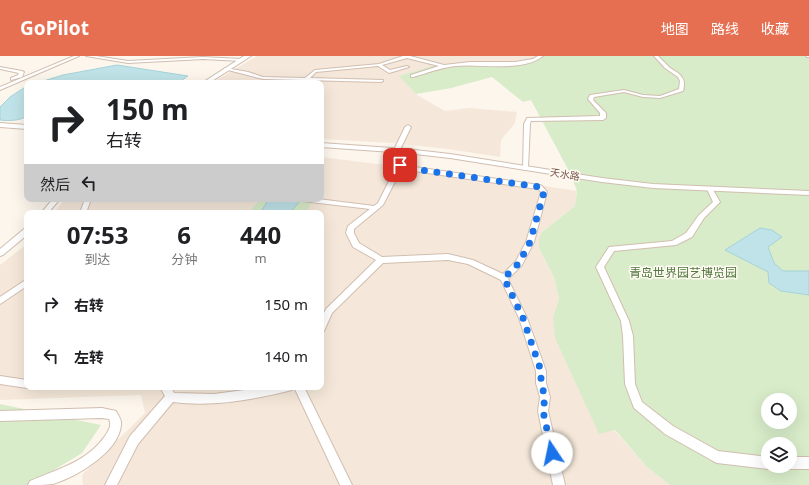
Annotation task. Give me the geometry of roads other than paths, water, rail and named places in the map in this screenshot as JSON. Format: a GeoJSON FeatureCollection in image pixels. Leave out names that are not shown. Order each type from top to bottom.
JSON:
{"type":"FeatureCollection","features":[{"type":"Feature","properties":{"kind":"street"},"geometry":{"type":"LineString","coordinates":[[0,89],[77,56]]}},
{"type":"Feature","properties":{"kind":"street"},"geometry":{"type":"LineString","coordinates":[[88,56],[128,62],[203,58],[241,60]]}},
{"type":"Feature","properties":{"kind":"street"},"geometry":{"type":"LineString","coordinates":[[210,80],[248,56]]}},
{"type":"Feature","properties":{"kind":"street"},"geometry":{"type":"LineString","coordinates":[[306,79],[315,71],[324,69],[379,66],[407,56],[443,66]]}},
{"type":"Feature","properties":{"kind":"street"},"geometry":{"type":"LineString","coordinates":[[413,76],[443,66],[521,62],[536,60],[541,56]]}},
{"type":"Feature","properties":{"kind":"street"},"geometry":{"type":"LineString","coordinates":[[525,168],[527,124],[529,119],[603,118],[603,113],[591,101],[592,96],[624,91],[643,96],[660,97],[681,90],[683,84],[678,73],[668,68],[656,56]]}},
{"type":"Feature","properties":{"kind":"street"},"geometry":{"type":"LineString","coordinates":[[379,66],[389,72],[407,67]]}},
{"type":"Feature","properties":{"kind":"street"},"geometry":{"type":"LineString","coordinates":[[0,68],[22,72],[20,76],[0,85]]}},
{"type":"Feature","properties":{"kind":"street"},"geometry":{"type":"LineString","coordinates":[[226,69],[248,73],[263,78],[381,81]]}},
{"type":"Feature","properties":{"kind":"street"},"geometry":{"type":"LineString","coordinates":[[0,125],[24,127]]}},
{"type":"Feature","properties":{"kind":"street"},"geometry":{"type":"LineString","coordinates":[[408,127],[394,156],[400,165],[407,168],[540,187],[543,189],[544,192],[530,242],[519,263],[504,278]]}},
{"type":"Feature","properties":{"kind":"street","name":"天水路"},"geometry":{"type":"LineString","coordinates":[[324,145],[397,150],[450,156],[653,186],[809,193]]}},
{"type":"Feature","properties":{"kind":"street"},"geometry":{"type":"LineString","coordinates":[[400,165],[381,204],[355,224],[351,228],[350,233],[356,245],[381,260],[448,257],[470,262],[504,278],[523,318],[541,371],[541,383],[545,397],[543,411],[559,485]]}},
{"type":"Feature","properties":{"kind":"street"},"geometry":{"type":"LineString","coordinates":[[710,189],[717,202],[701,217],[689,235],[673,243],[612,249],[600,267],[625,321],[628,336],[630,384],[638,404],[669,430],[717,457],[761,462]]}},
{"type":"Feature","properties":{"kind":"street"},"geometry":{"type":"LineString","coordinates":[[324,201],[375,208]]}},
{"type":"Feature","properties":{"kind":"street"},"geometry":{"type":"LineString","coordinates":[[47,210],[54,202]]}},
{"type":"Feature","properties":{"kind":"street"},"geometry":{"type":"LineString","coordinates":[[0,253],[24,233]]}},
{"type":"Feature","properties":{"kind":"street"},"geometry":{"type":"LineString","coordinates":[[324,322],[329,311],[381,260]]}},
{"type":"Feature","properties":{"kind":"street"},"geometry":{"type":"LineString","coordinates":[[0,301],[24,284]]}},
{"type":"Feature","properties":{"kind":"street"},"geometry":{"type":"LineString","coordinates":[[0,380],[24,384]]}},
{"type":"Feature","properties":{"kind":"street"},"geometry":{"type":"LineString","coordinates":[[167,390],[171,397],[188,400],[262,393],[275,390]]}},
{"type":"Feature","properties":{"kind":"street"},"geometry":{"type":"LineString","coordinates":[[300,390],[346,485]]}},
{"type":"Feature","properties":{"kind":"street"},"geometry":{"type":"LineString","coordinates":[[111,485],[134,440],[171,397]]}},
{"type":"Feature","properties":{"kind":"street"},"geometry":{"type":"LineString","coordinates":[[0,416],[102,413],[112,414],[116,420],[116,426],[109,440],[98,452],[83,464],[56,478],[34,485]]}},
{"type":"Feature","properties":{"kind":"street"},"geometry":{"type":"LineString","coordinates":[[797,463],[809,463]]}},
{"type":"Feature","properties":{"kind":"water"},"geometry":{"type":"Polygon","coordinates":[[[117,65],[188,76],[182,80],[47,80],[63,75],[117,65]]]}},
{"type":"Feature","properties":{"kind":"water"},"geometry":{"type":"Polygon","coordinates":[[[24,88],[24,118],[17,120],[0,120],[0,107],[10,97],[24,88]]]}},
{"type":"Feature","properties":{"kind":"water"},"geometry":{"type":"Polygon","coordinates":[[[267,202],[299,202],[292,210],[262,210],[267,202]]]}},
{"type":"Feature","properties":{"kind":"water"},"geometry":{"type":"Polygon","coordinates":[[[760,228],[772,230],[782,237],[768,247],[774,263],[783,271],[809,271],[809,295],[781,291],[769,283],[768,272],[725,250],[760,228]]]}},
{"type":"Feature","properties":{"kind":"park label","name":"青岛世界园艺博览园"},"geometry":{"type":"Point","coordinates":[683,273]}}]}
